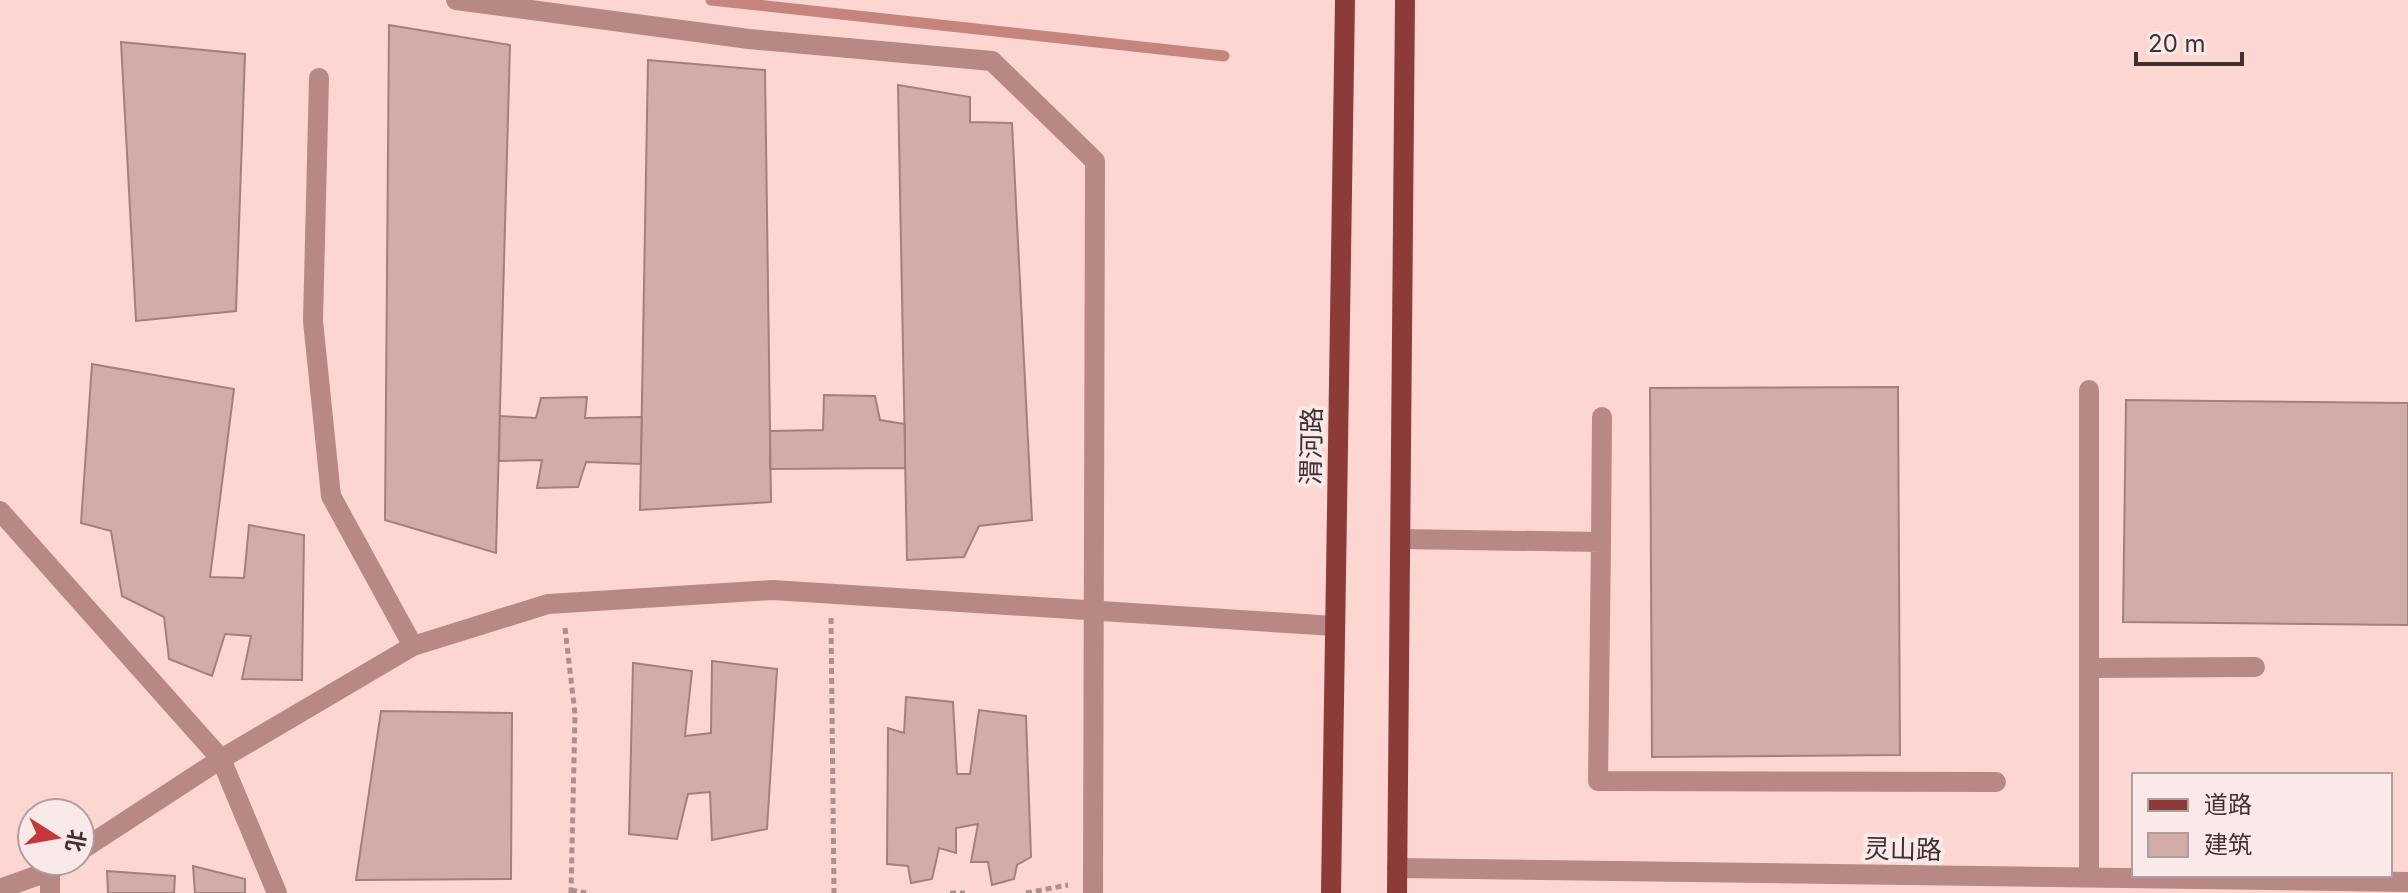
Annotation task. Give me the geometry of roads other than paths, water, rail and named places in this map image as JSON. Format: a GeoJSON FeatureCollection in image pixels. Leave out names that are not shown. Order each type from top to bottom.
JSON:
{"type":"FeatureCollection","features":[{"type":"Feature","properties":{"kind":"main road","name":"渭河路"},"geometry":{"type":"LineString","coordinates":[[1331,893],[1345,0]]}},
{"type":"Feature","properties":{"kind":"main road"},"geometry":{"type":"LineString","coordinates":[[1397,893],[1405,0]]}},
{"type":"Feature","properties":{"kind":"street"},"geometry":{"type":"LineString","coordinates":[[456,0],[749,39],[992,61],[1095,161],[1093,887]]}},
{"type":"Feature","properties":{"kind":"street"},"geometry":{"type":"LineString","coordinates":[[319,78],[313,321],[331,496],[413,646]]}},
{"type":"Feature","properties":{"kind":"street"},"geometry":{"type":"LineString","coordinates":[[2089,390],[2089,878]]}},
{"type":"Feature","properties":{"kind":"street"},"geometry":{"type":"LineString","coordinates":[[1602,417],[1598,781],[1996,782]]}},
{"type":"Feature","properties":{"kind":"street"},"geometry":{"type":"LineString","coordinates":[[0,511],[221,759],[277,893]]}},
{"type":"Feature","properties":{"kind":"street"},"geometry":{"type":"LineString","coordinates":[[1400,539],[1601,542]]}},
{"type":"Feature","properties":{"kind":"street"},"geometry":{"type":"LineString","coordinates":[[96,841],[221,759],[413,646],[548,604],[773,590],[1334,626]]}},
{"type":"Feature","properties":{"kind":"street"},"geometry":{"type":"LineString","coordinates":[[2089,668],[2255,667]]}},
{"type":"Feature","properties":{"kind":"street","name":"灵山路"},"geometry":{"type":"LineString","coordinates":[[1397,868],[2408,882]]}},
{"type":"Feature","properties":{"kind":"street"},"geometry":{"type":"LineString","coordinates":[[0,889],[30,877]]}},
{"type":"Feature","properties":{"kind":"waterway"},"geometry":{"type":"LineString","coordinates":[[711,0],[1224,56]]}}]}
